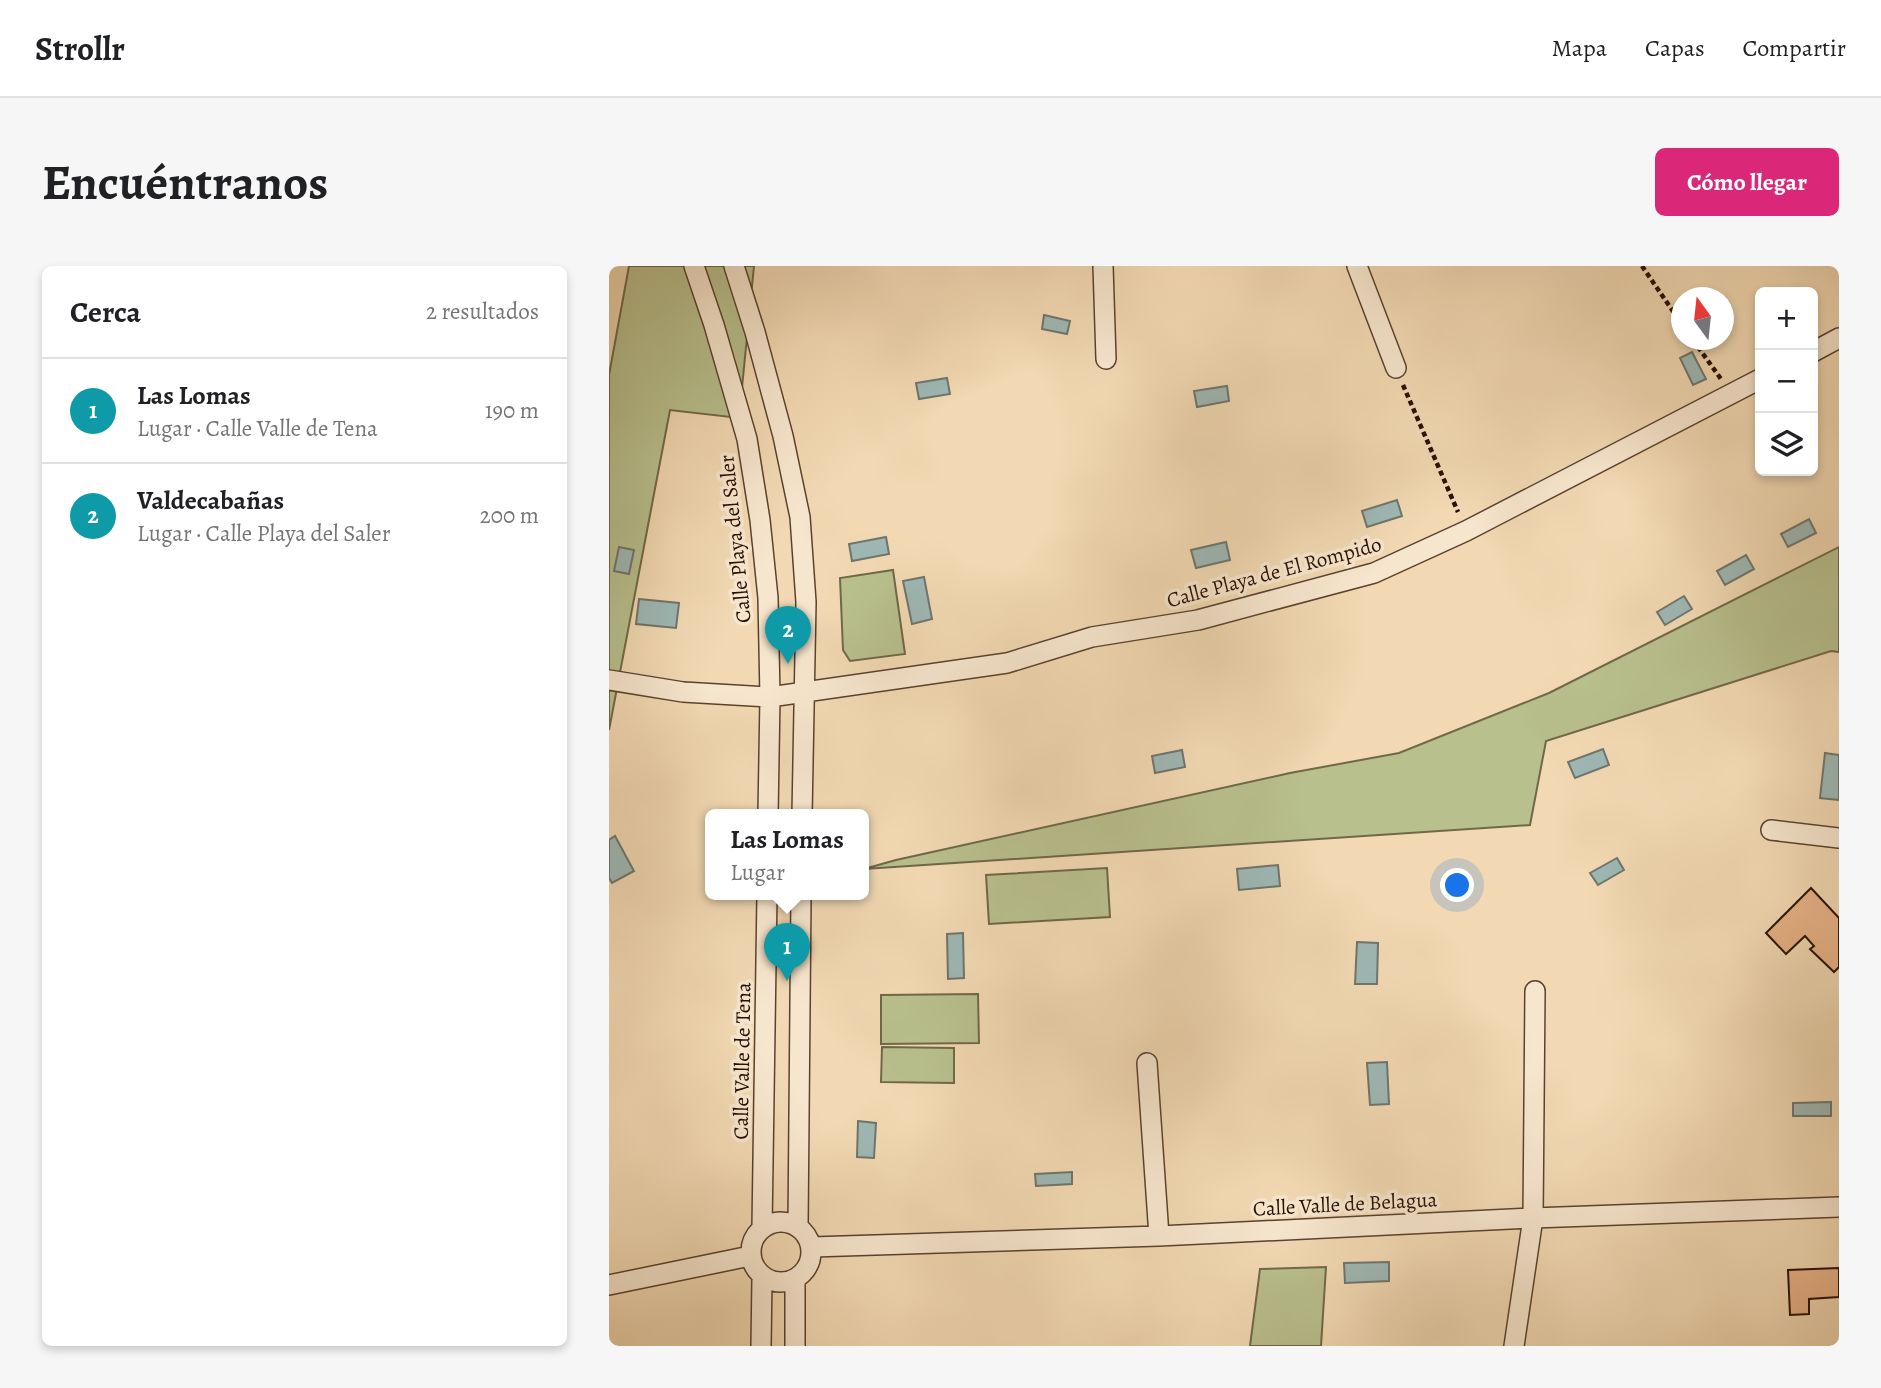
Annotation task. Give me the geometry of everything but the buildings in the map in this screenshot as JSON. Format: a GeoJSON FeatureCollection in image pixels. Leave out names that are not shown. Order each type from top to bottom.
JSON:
{"type":"FeatureCollection","features":[{"type":"Feature","properties":{"kind":"street","name":"Calle Playa del Saler"},"geometry":{"type":"LineString","coordinates":[[694,266],[747,439],[760,520],[768,598],[768,809]]}},
{"type":"Feature","properties":{"kind":"street"},"geometry":{"type":"LineString","coordinates":[[734,266],[783,436],[800,517],[806,602],[802,809]]}},
{"type":"Feature","properties":{"kind":"street"},"geometry":{"type":"LineString","coordinates":[[1103,266],[1106,359]]}},
{"type":"Feature","properties":{"kind":"street"},"geometry":{"type":"LineString","coordinates":[[1357,266],[1396,368]]}},
{"type":"Feature","properties":{"kind":"street"},"geometry":{"type":"LineString","coordinates":[[1817,350],[1839,338]]}},
{"type":"Feature","properties":{"kind":"street","name":"Calle Playa de El Rompido"},"geometry":{"type":"LineString","coordinates":[[609,680],[683,691],[770,697],[1007,663],[1092,637],[1198,620],[1374,573],[1466,531],[1755,382]]}},
{"type":"Feature","properties":{"kind":"street"},"geometry":{"type":"LineString","coordinates":[[1771,830],[1839,838]]}},
{"type":"Feature","properties":{"kind":"street","name":"Calle Valle de Tena"},"geometry":{"type":"LineString","coordinates":[[762,1228],[767,900]]}},
{"type":"Feature","properties":{"kind":"street"},"geometry":{"type":"LineString","coordinates":[[798,1227],[801,900]]}},
{"type":"Feature","properties":{"kind":"street"},"geometry":{"type":"LineString","coordinates":[[1514,1346],[1533,1218],[1535,991]]}},
{"type":"Feature","properties":{"kind":"street"},"geometry":{"type":"LineString","coordinates":[[1147,1063],[1159,1236]]}},
{"type":"Feature","properties":{"kind":"street","name":"Calle Valle de Belagua"},"geometry":{"type":"LineString","coordinates":[[811,1247],[1159,1236],[1839,1207]]}},
{"type":"Feature","properties":{"kind":"street"},"geometry":{"type":"LineString","coordinates":[[780,1221],[798,1227],[807,1236],[811,1247],[809,1266],[795,1280],[778,1283],[762,1277],[750,1256],[753,1240],[762,1228],[780,1221]]}},
{"type":"Feature","properties":{"kind":"street"},"geometry":{"type":"LineString","coordinates":[[609,1285],[750,1256]]}},
{"type":"Feature","properties":{"kind":"street"},"geometry":{"type":"LineString","coordinates":[[761,1346],[762,1277]]}},
{"type":"Feature","properties":{"kind":"street"},"geometry":{"type":"LineString","coordinates":[[795,1280],[795,1346]]}},
{"type":"Feature","properties":{"kind":"path"},"geometry":{"type":"LineString","coordinates":[[1642,266],[1671,307]]}},
{"type":"Feature","properties":{"kind":"path"},"geometry":{"type":"LineString","coordinates":[[1700,350],[1731,394]]}},
{"type":"Feature","properties":{"kind":"path"},"geometry":{"type":"LineString","coordinates":[[1396,368],[1466,531]]}},
{"type":"Feature","properties":{"kind":"green space"},"geometry":{"type":"Polygon","coordinates":[[[629,266],[754,266],[739,418],[670,410],[609,730],[609,375],[629,266]]]}},
{"type":"Feature","properties":{"kind":"green space"},"geometry":{"type":"Polygon","coordinates":[[[1839,547],[1839,652],[1831,651],[1546,741],[1530,825],[869,869],[896,860],[1290,773],[1399,753],[1549,693],[1839,547]]]}},
{"type":"Feature","properties":{"kind":"green space"},"geometry":{"type":"Polygon","coordinates":[[[893,570],[905,654],[850,661],[843,650],[840,578],[893,570]]]}},
{"type":"Feature","properties":{"kind":"green space"},"geometry":{"type":"Polygon","coordinates":[[[1107,868],[1110,917],[989,924],[986,875],[1107,868]]]}},
{"type":"Feature","properties":{"kind":"green space"},"geometry":{"type":"Polygon","coordinates":[[[978,994],[979,1043],[881,1044],[881,995],[978,994]]]}},
{"type":"Feature","properties":{"kind":"green space"},"geometry":{"type":"Polygon","coordinates":[[[882,1047],[954,1048],[954,1083],[881,1082],[882,1047]]]}},
{"type":"Feature","properties":{"kind":"green space"},"geometry":{"type":"Polygon","coordinates":[[[1326,1267],[1321,1346],[1250,1346],[1260,1269],[1326,1267]]]}},
{"type":"Feature","properties":{"kind":"water"},"geometry":{"type":"Polygon","coordinates":[[[1044,315],[1070,321],[1067,334],[1042,329],[1044,315]]]}},
{"type":"Feature","properties":{"kind":"water"},"geometry":{"type":"Polygon","coordinates":[[[1692,352],[1706,379],[1693,385],[1680,358],[1692,352]]]}},
{"type":"Feature","properties":{"kind":"water"},"geometry":{"type":"Polygon","coordinates":[[[947,378],[950,394],[919,399],[916,383],[947,378]]]}},
{"type":"Feature","properties":{"kind":"water"},"geometry":{"type":"Polygon","coordinates":[[[1227,386],[1229,401],[1197,407],[1194,391],[1227,386]]]}},
{"type":"Feature","properties":{"kind":"water"},"geometry":{"type":"Polygon","coordinates":[[[1397,500],[1402,516],[1367,527],[1362,511],[1397,500]]]}},
{"type":"Feature","properties":{"kind":"water"},"geometry":{"type":"Polygon","coordinates":[[[1809,519],[1816,533],[1788,547],[1781,534],[1809,519]]]}},
{"type":"Feature","properties":{"kind":"water"},"geometry":{"type":"Polygon","coordinates":[[[886,537],[889,554],[852,561],[849,544],[886,537]]]}},
{"type":"Feature","properties":{"kind":"water"},"geometry":{"type":"Polygon","coordinates":[[[1226,542],[1230,560],[1196,568],[1191,550],[1226,542]]]}},
{"type":"Feature","properties":{"kind":"water"},"geometry":{"type":"Polygon","coordinates":[[[619,547],[634,550],[629,574],[614,571],[619,547]]]}},
{"type":"Feature","properties":{"kind":"water"},"geometry":{"type":"Polygon","coordinates":[[[1746,555],[1754,569],[1725,585],[1717,571],[1746,555]]]}},
{"type":"Feature","properties":{"kind":"water"},"geometry":{"type":"Polygon","coordinates":[[[924,577],[932,619],[912,624],[903,581],[924,577]]]}},
{"type":"Feature","properties":{"kind":"water"},"geometry":{"type":"Polygon","coordinates":[[[1684,596],[1692,609],[1665,625],[1657,612],[1684,596]]]}},
{"type":"Feature","properties":{"kind":"water"},"geometry":{"type":"Polygon","coordinates":[[[639,599],[679,603],[676,628],[636,624],[639,599]]]}},
{"type":"Feature","properties":{"kind":"water"},"geometry":{"type":"Polygon","coordinates":[[[1603,749],[1609,765],[1575,778],[1568,762],[1603,749]]]}},
{"type":"Feature","properties":{"kind":"water"},"geometry":{"type":"Polygon","coordinates":[[[1182,750],[1185,767],[1155,773],[1152,756],[1182,750]]]}},
{"type":"Feature","properties":{"kind":"water"},"geometry":{"type":"Polygon","coordinates":[[[1825,753],[1839,755],[1839,800],[1820,798],[1825,753]]]}},
{"type":"Feature","properties":{"kind":"water"},"geometry":{"type":"Polygon","coordinates":[[[615,836],[634,871],[612,883],[609,878],[609,840],[615,836]]]}},
{"type":"Feature","properties":{"kind":"water"},"geometry":{"type":"Polygon","coordinates":[[[1617,858],[1624,870],[1598,885],[1590,873],[1617,858]]]}},
{"type":"Feature","properties":{"kind":"water"},"geometry":{"type":"Polygon","coordinates":[[[1278,865],[1280,886],[1239,890],[1237,869],[1278,865]]]}},
{"type":"Feature","properties":{"kind":"water"},"geometry":{"type":"Polygon","coordinates":[[[963,933],[964,978],[948,979],[947,934],[963,933]]]}},
{"type":"Feature","properties":{"kind":"water"},"geometry":{"type":"Polygon","coordinates":[[[1357,942],[1378,943],[1377,984],[1355,984],[1357,942]]]}},
{"type":"Feature","properties":{"kind":"water"},"geometry":{"type":"Polygon","coordinates":[[[1387,1062],[1389,1104],[1370,1105],[1367,1063],[1387,1062]]]}},
{"type":"Feature","properties":{"kind":"water"},"geometry":{"type":"Polygon","coordinates":[[[1831,1102],[1831,1116],[1793,1116],[1793,1103],[1831,1102]]]}},
{"type":"Feature","properties":{"kind":"water"},"geometry":{"type":"Polygon","coordinates":[[[858,1121],[876,1123],[874,1158],[857,1157],[858,1121]]]}},
{"type":"Feature","properties":{"kind":"water"},"geometry":{"type":"Polygon","coordinates":[[[1072,1172],[1072,1184],[1036,1186],[1035,1174],[1072,1172]]]}},
{"type":"Feature","properties":{"kind":"water"},"geometry":{"type":"Polygon","coordinates":[[[1389,1262],[1389,1281],[1345,1283],[1344,1263],[1389,1262]]]}},
{"type":"Feature","properties":{"kind":"place","name":"Valdecabañas"},"geometry":{"type":"Point","coordinates":[788,664]}},
{"type":"Feature","properties":{"kind":"place","name":"Las Lomas"},"geometry":{"type":"Point","coordinates":[787,981]}}]}
